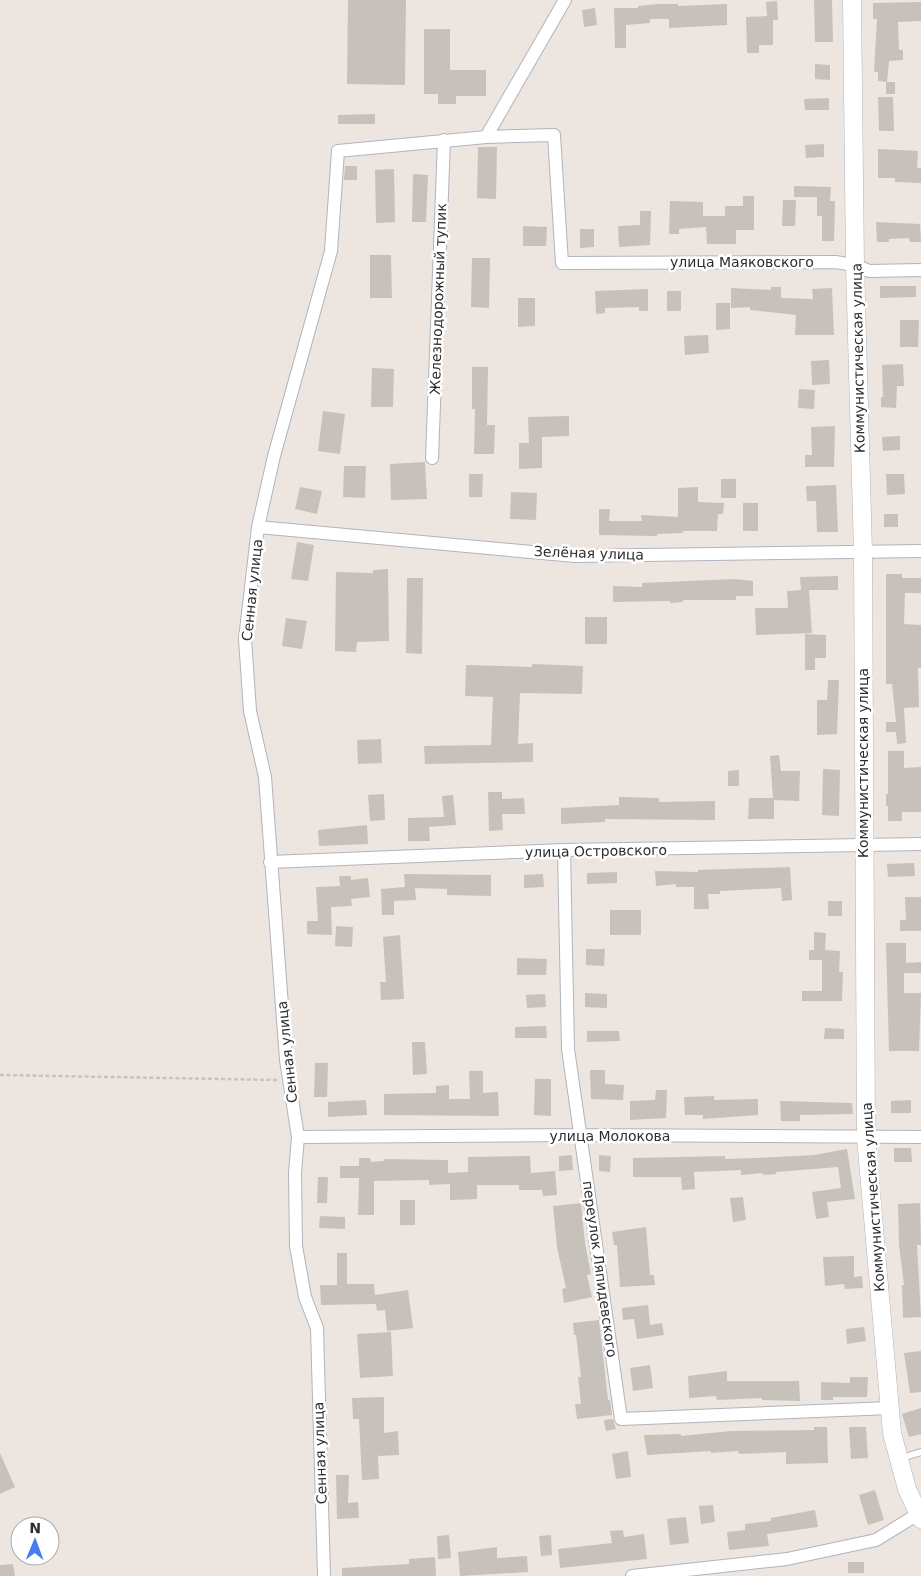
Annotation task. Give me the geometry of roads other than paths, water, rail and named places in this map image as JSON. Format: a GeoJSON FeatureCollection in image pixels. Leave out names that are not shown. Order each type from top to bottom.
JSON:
{"type":"FeatureCollection","features":[{"type":"Feature","properties":{"kind":"street"},"geometry":{"type":"LineString","coordinates":[[444,140],[486,137],[565,0]]}},
{"type":"Feature","properties":{"kind":"street","name":"Коммунистическая улица"},"geometry":{"type":"LineString","coordinates":[[852,0],[855,265],[863,552],[866,1138],[890,1408],[898,1459],[919,1517]]}},
{"type":"Feature","properties":{"kind":"street","name":"улица Маяковского"},"geometry":{"type":"LineString","coordinates":[[486,137],[554,135],[562,264],[835,262],[855,265],[869,271],[921,270]]}},
{"type":"Feature","properties":{"kind":"street","name":"Железнодорожный тупик"},"geometry":{"type":"LineString","coordinates":[[432,458],[444,140]]}},
{"type":"Feature","properties":{"kind":"street","name":"Сенная улица"},"geometry":{"type":"LineString","coordinates":[[324,1576],[317,1328],[305,1297],[296,1246],[295,1173],[298,1137],[286,1060],[265,777],[250,711],[245,639],[258,527],[274,456],[331,251],[338,151],[444,140]]}},
{"type":"Feature","properties":{"kind":"street","name":"Зелёная улица"},"geometry":{"type":"LineString","coordinates":[[258,527],[575,556],[921,551]]}},
{"type":"Feature","properties":{"kind":"street","name":"улица Островского"},"geometry":{"type":"LineString","coordinates":[[270,862],[564,850],[921,844]]}},
{"type":"Feature","properties":{"kind":"street","name":"переулок Ляпидевского"},"geometry":{"type":"LineString","coordinates":[[564,850],[568,1048],[582,1135],[621,1419],[890,1408]]}},
{"type":"Feature","properties":{"kind":"street","name":"улица Молокова"},"geometry":{"type":"LineString","coordinates":[[298,1137],[582,1135],[921,1137]]}},
{"type":"Feature","properties":{"kind":"street"},"geometry":{"type":"LineString","coordinates":[[632,1576],[787,1559],[876,1540],[919,1517]]}},
{"type":"Feature","properties":{"kind":"lane"},"geometry":{"type":"LineString","coordinates":[[898,1459],[921,1452]]}}]}
